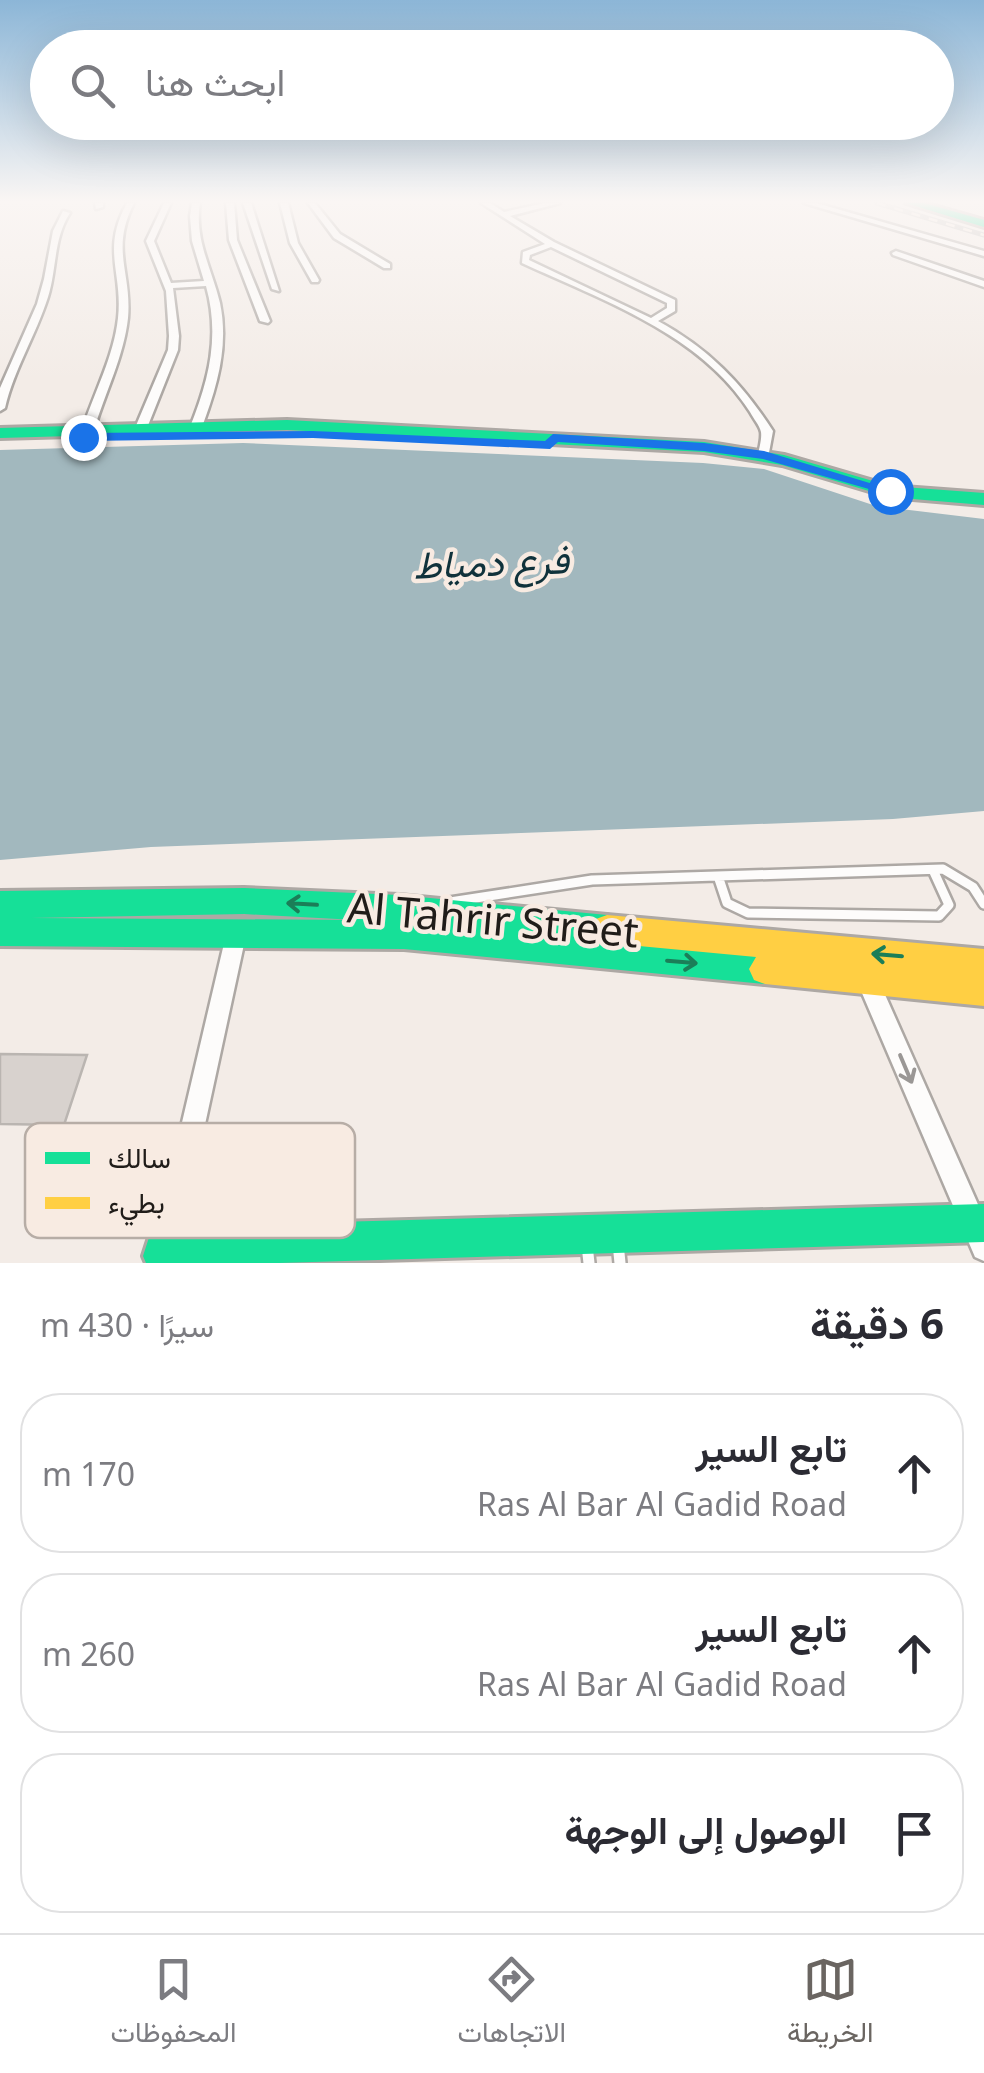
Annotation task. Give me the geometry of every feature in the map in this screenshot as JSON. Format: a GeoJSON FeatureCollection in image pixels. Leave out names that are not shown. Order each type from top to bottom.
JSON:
{"type":"FeatureCollection","features":[{"type":"Feature","properties":{"kind":"main road"},"geometry":{"type":"LineString","coordinates":[[0,436],[141,428],[317,426],[552,441],[734,458],[879,496],[984,503]]}},
{"type":"Feature","properties":{"kind":"main road"},"geometry":{"type":"LineString","coordinates":[[0,436],[268,434],[704,447],[764,455],[890,491],[984,503]]}},
{"type":"Feature","properties":{"kind":"main road","name":"Al Tahrir Street"},"geometry":{"type":"LineString","coordinates":[[0,906],[244,901],[399,910],[984,964]]}},
{"type":"Feature","properties":{"kind":"main road"},"geometry":{"type":"LineString","coordinates":[[132,933],[126,924],[130,913],[150,902]]}},
{"type":"Feature","properties":{"kind":"main road"},"geometry":{"type":"LineString","coordinates":[[67,932],[92,916],[85,904]]}},
{"type":"Feature","properties":{"kind":"main road","name":"Al Tahrir Street"},"geometry":{"type":"LineString","coordinates":[[0,932],[404,936],[984,990]]}},
{"type":"Feature","properties":{"kind":"main road"},"geometry":{"type":"LineString","coordinates":[[250,1238],[261,1244],[617,1235],[981,1232]]}},
{"type":"Feature","properties":{"kind":"main road"},"geometry":{"type":"LineString","coordinates":[[164,1252],[236,1238]]}},
{"type":"Feature","properties":{"kind":"street"},"geometry":{"type":"LineString","coordinates":[[0,408],[34,326],[48,285],[50,262]]}},
{"type":"Feature","properties":{"kind":"street"},"geometry":{"type":"LineString","coordinates":[[88,430],[123,318],[116,262]]}},
{"type":"Feature","properties":{"kind":"street"},"geometry":{"type":"LineString","coordinates":[[141,428],[173,350],[174,319],[158,262]]}},
{"type":"Feature","properties":{"kind":"street"},"geometry":{"type":"LineString","coordinates":[[196,427],[212,387],[217,357],[216,304],[202,262]]}},
{"type":"Feature","properties":{"kind":"street"},"geometry":{"type":"LineString","coordinates":[[242,262],[265,321]]}},
{"type":"Feature","properties":{"kind":"street"},"geometry":{"type":"LineString","coordinates":[[267,262],[276,289]]}},
{"type":"Feature","properties":{"kind":"street"},"geometry":{"type":"LineString","coordinates":[[304,262],[314,280]]}},
{"type":"Feature","properties":{"kind":"street"},"geometry":{"type":"LineString","coordinates":[[380,262],[387,266]]}},
{"type":"Feature","properties":{"kind":"street"},"geometry":{"type":"LineString","coordinates":[[530,262],[687,341],[734,382],[767,431],[764,455]]}},
{"type":"Feature","properties":{"kind":"street"},"geometry":{"type":"LineString","coordinates":[[588,262],[672,302],[672,309],[652,321]]}},
{"type":"Feature","properties":{"kind":"street"},"geometry":{"type":"LineString","coordinates":[[921,262],[984,284]]}},
{"type":"Feature","properties":{"kind":"street"},"geometry":{"type":"LineString","coordinates":[[168,286],[208,283]]}},
{"type":"Feature","properties":{"kind":"street"},"geometry":{"type":"LineString","coordinates":[[193,1123],[236,935]]}},
{"type":"Feature","properties":{"kind":"street"},"geometry":{"type":"LineString","coordinates":[[867,979],[981,1232]]}},
{"type":"Feature","properties":{"kind":"lane"},"geometry":{"type":"LineString","coordinates":[[718,876],[727,902],[748,914],[939,916],[949,905],[932,870]]}},
{"type":"Feature","properties":{"kind":"lane"},"geometry":{"type":"LineString","coordinates":[[399,910],[592,880],[932,870],[943,870],[973,887],[984,904]]}},
{"type":"Feature","properties":{"kind":"lane"},"geometry":{"type":"LineString","coordinates":[[617,1235],[620,1263]]}},
{"type":"Feature","properties":{"kind":"lane"},"geometry":{"type":"LineString","coordinates":[[586,1236],[589,1263]]}},
{"type":"Feature","properties":{"kind":"water","name":"فرع دمياط"},"geometry":{"type":"Polygon","coordinates":[[[243,443],[764,469],[876,506],[984,519],[984,811],[893,819],[151,847],[0,860],[0,450],[243,443]]]}},
{"type":"Feature","properties":{"kind":"building"},"geometry":{"type":"Polygon","coordinates":[[[0,1054],[87,1055],[65,1123],[0,1124],[0,1054]]]}},
{"type":"Feature","properties":{"kind":"traffic: fast"},"geometry":{"type":"LineString","coordinates":[[0,433],[287,425],[704,447],[784,460],[889,491],[984,499]]}},
{"type":"Feature","properties":{"kind":"traffic: fast"},"geometry":{"type":"LineString","coordinates":[[0,905],[244,901],[399,909],[607,929]]}},
{"type":"Feature","properties":{"kind":"traffic: fast"},"geometry":{"type":"LineString","coordinates":[[0,932],[404,935],[765,969]]}},
{"type":"Feature","properties":{"kind":"traffic: fast"},"geometry":{"type":"LineString","coordinates":[[249,1238],[261,1244],[984,1223]]}},
{"type":"Feature","properties":{"kind":"traffic: fast"},"geometry":{"type":"LineString","coordinates":[[163,1256],[236,1256],[261,1244]]}},
{"type":"Feature","properties":{"kind":"traffic: slow"},"geometry":{"type":"LineString","coordinates":[[607,929],[984,964]]}},
{"type":"Feature","properties":{"kind":"traffic: slow"},"geometry":{"type":"LineString","coordinates":[[765,969],[984,990]]}},
{"type":"Feature","properties":{"kind":"route"},"geometry":{"type":"LineString","coordinates":[[83,437],[313,434],[550,445],[553,438],[704,447],[764,455],[890,491]]}}]}
